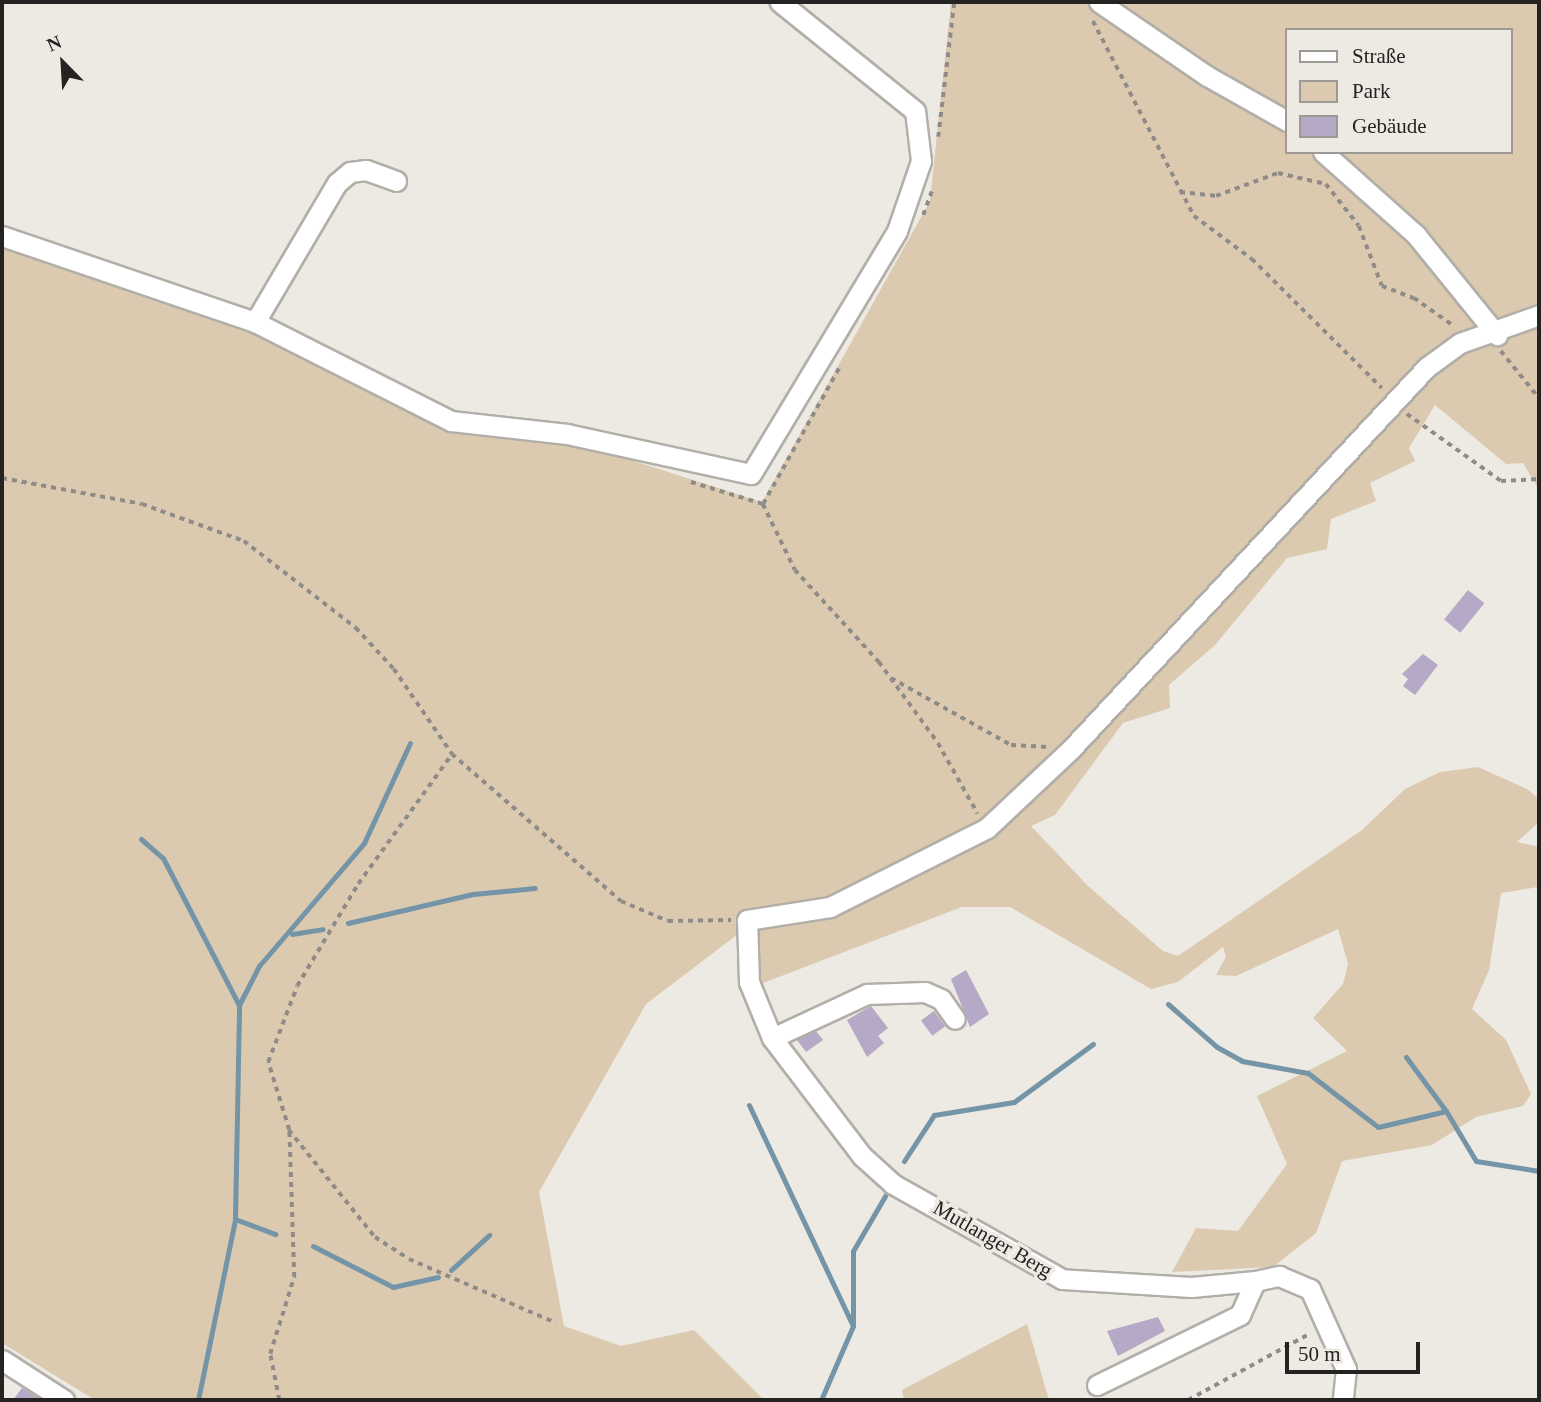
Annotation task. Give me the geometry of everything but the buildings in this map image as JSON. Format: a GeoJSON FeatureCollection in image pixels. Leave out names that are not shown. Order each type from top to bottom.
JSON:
{"type":"FeatureCollection","features":[{"type":"Feature","properties":{"kind":"street"},"geometry":{"type":"LineString","coordinates":[[2,236],[255,322],[451,421],[567,434],[751,474],[898,231],[920,161],[915,111],[780,2]]}},
{"type":"Feature","properties":{"kind":"street"},"geometry":{"type":"LineString","coordinates":[[1093,6],[1286,120]]}},
{"type":"Feature","properties":{"kind":"street"},"geometry":{"type":"LineString","coordinates":[[1325,154],[1416,235],[1487,336]]}},
{"type":"Feature","properties":{"kind":"street"},"geometry":{"type":"LineString","coordinates":[[255,322],[337,183],[350,172],[366,170],[396,181]]}},
{"type":"Feature","properties":{"kind":"street"},"geometry":{"type":"LineString","coordinates":[[747,920],[830,907],[987,828],[1071,749],[1393,400],[1427,367],[1487,336],[1539,315]]}},
{"type":"Feature","properties":{"kind":"street","name":"Mutlanger Berg"},"geometry":{"type":"LineString","coordinates":[[747,920],[749,982],[772,1038],[862,1156],[893,1184],[1008,1253],[1062,1279],[1191,1287],[1279,1276],[1310,1289],[1329,1325],[1346,1369],[1343,1400]]}},
{"type":"Feature","properties":{"kind":"street"},"geometry":{"type":"LineString","coordinates":[[772,1038],[867,994],[925,992],[941,999],[955,1019]]}},
{"type":"Feature","properties":{"kind":"street"},"geometry":{"type":"LineString","coordinates":[[1097,1385],[1240,1315],[1255,1281]]}},
{"type":"Feature","properties":{"kind":"street"},"geometry":{"type":"LineString","coordinates":[[2,1360],[64,1400]]}},
{"type":"Feature","properties":{"kind":"path"},"geometry":{"type":"LineString","coordinates":[[937,148],[954,2]]}},
{"type":"Feature","properties":{"kind":"path"},"geometry":{"type":"LineString","coordinates":[[1093,6],[1180,192],[1194,216],[1252,259],[1425,432],[1502,481],[1539,479]]}},
{"type":"Feature","properties":{"kind":"path"},"geometry":{"type":"LineString","coordinates":[[1180,192],[1216,196],[1278,173],[1326,184],[1359,226],[1382,286],[1487,336],[1539,398]]}},
{"type":"Feature","properties":{"kind":"path"},"geometry":{"type":"LineString","coordinates":[[918,226],[931,201],[934,175]]}},
{"type":"Feature","properties":{"kind":"path"},"geometry":{"type":"LineString","coordinates":[[763,504],[844,359]]}},
{"type":"Feature","properties":{"kind":"path"},"geometry":{"type":"LineString","coordinates":[[2,478],[142,505],[244,541],[356,628],[394,669],[452,754],[621,901],[668,921],[747,920]]}},
{"type":"Feature","properties":{"kind":"path"},"geometry":{"type":"LineString","coordinates":[[686,480],[763,504],[795,570],[889,677],[938,743],[987,828]]}},
{"type":"Feature","properties":{"kind":"path"},"geometry":{"type":"LineString","coordinates":[[889,677],[1011,745],[1071,749]]}},
{"type":"Feature","properties":{"kind":"path"},"geometry":{"type":"LineString","coordinates":[[279,1400],[270,1354],[294,1277],[289,1130],[268,1062],[297,986],[358,884],[452,754]]}},
{"type":"Feature","properties":{"kind":"path"},"geometry":{"type":"LineString","coordinates":[[289,1130],[376,1237],[409,1259],[556,1323]]}},
{"type":"Feature","properties":{"kind":"path"},"geometry":{"type":"LineString","coordinates":[[1188,1400],[1329,1325]]}},
{"type":"Feature","properties":{"kind":"green space"},"geometry":{"type":"Polygon","coordinates":[[[951,2],[1539,2],[1539,490],[1523,463],[1506,464],[1435,405],[1409,448],[1415,461],[1370,483],[1376,501],[1331,519],[1327,549],[1287,558],[1215,645],[1169,685],[1170,708],[1123,723],[1055,815],[1031,826],[1088,886],[1163,951],[1178,956],[1362,830],[1405,789],[1440,772],[1478,767],[1527,789],[1539,799],[1539,822],[1517,842],[1539,847],[1539,908],[1538,887],[1501,893],[1489,970],[1472,1009],[1506,1040],[1531,1094],[1523,1106],[1476,1117],[1432,1145],[1342,1161],[1316,1233],[1273,1267],[1172,1272],[1196,1228],[1238,1231],[1287,1164],[1257,1096],[1347,1051],[1313,1018],[1343,984],[1348,964],[1338,929],[1236,976],[1216,975],[1226,957],[1223,947],[1178,982],[1151,989],[1010,907],[962,907],[763,983],[749,982],[746,928],[646,1004],[539,1192],[564,1326],[621,1346],[694,1330],[764,1400],[95,1400],[2,1343],[2,244],[269,335],[453,428],[584,445],[762,502],[930,201],[951,2]]]}},
{"type":"Feature","properties":{"kind":"green space"},"geometry":{"type":"Polygon","coordinates":[[[1027,1324],[1049,1400],[904,1400],[902,1390],[1027,1324]]]}},
{"type":"Feature","properties":{"kind":"waterway"},"geometry":{"type":"LineString","coordinates":[[198,1400],[235,1219],[239,1005],[259,966],[364,843],[410,743]]}},
{"type":"Feature","properties":{"kind":"waterway"},"geometry":{"type":"LineString","coordinates":[[141,839],[163,858],[239,1005]]}},
{"type":"Feature","properties":{"kind":"waterway"},"geometry":{"type":"LineString","coordinates":[[348,923],[473,894],[535,888]]}},
{"type":"Feature","properties":{"kind":"waterway"},"geometry":{"type":"LineString","coordinates":[[292,934],[323,929]]}},
{"type":"Feature","properties":{"kind":"waterway"},"geometry":{"type":"LineString","coordinates":[[1168,1004],[1217,1047],[1242,1061],[1308,1073],[1378,1127],[1446,1111],[1476,1161],[1539,1171]]}},
{"type":"Feature","properties":{"kind":"waterway"},"geometry":{"type":"LineString","coordinates":[[904,1161],[934,1115],[1014,1102],[1093,1044]]}},
{"type":"Feature","properties":{"kind":"waterway"},"geometry":{"type":"LineString","coordinates":[[1406,1057],[1446,1111]]}},
{"type":"Feature","properties":{"kind":"waterway"},"geometry":{"type":"LineString","coordinates":[[749,1105],[853,1326],[821,1400]]}},
{"type":"Feature","properties":{"kind":"waterway"},"geometry":{"type":"LineString","coordinates":[[853,1324],[853,1251],[885,1196]]}},
{"type":"Feature","properties":{"kind":"waterway"},"geometry":{"type":"LineString","coordinates":[[235,1219],[275,1234]]}},
{"type":"Feature","properties":{"kind":"waterway"},"geometry":{"type":"LineString","coordinates":[[451,1270],[489,1235]]}},
{"type":"Feature","properties":{"kind":"waterway"},"geometry":{"type":"LineString","coordinates":[[313,1246],[393,1287],[438,1277]]}}]}
